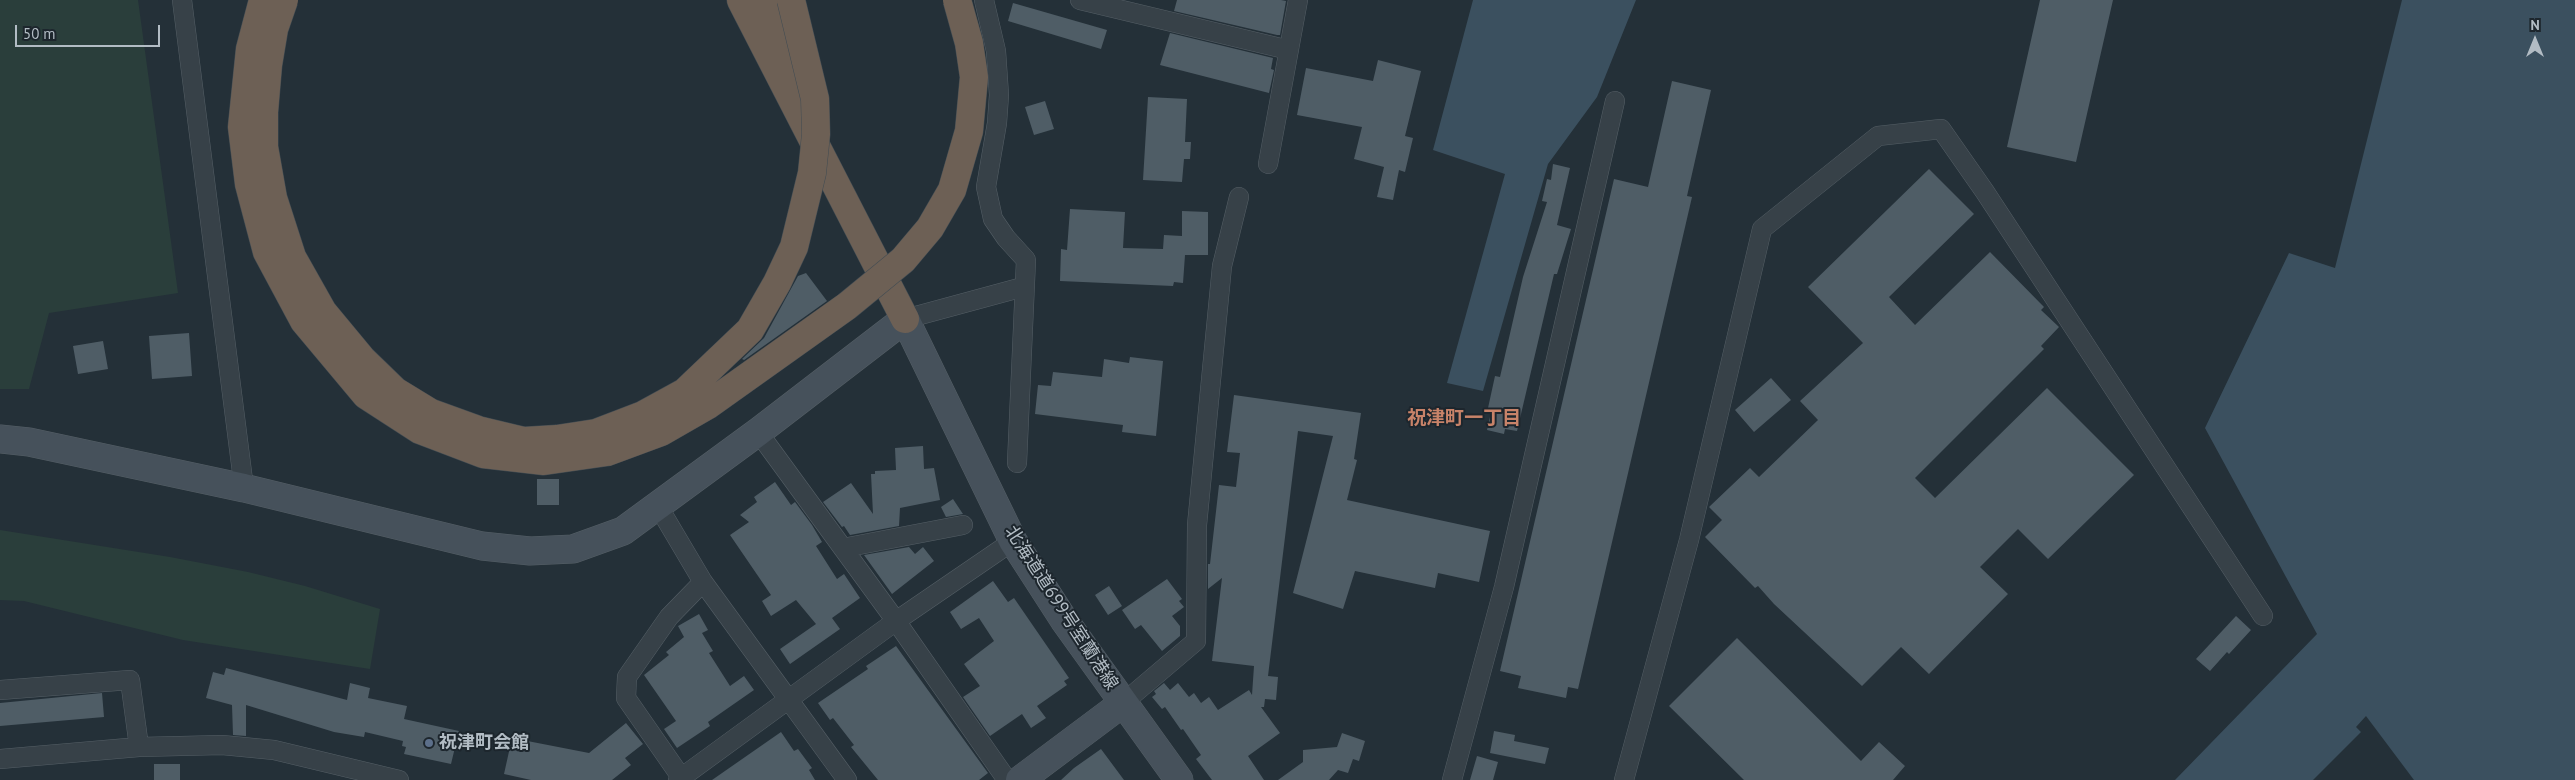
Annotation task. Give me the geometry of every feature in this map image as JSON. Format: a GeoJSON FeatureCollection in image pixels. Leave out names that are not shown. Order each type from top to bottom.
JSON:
{"type":"FeatureCollection","features":[{"type":"Feature","properties":{"kind":"highway"},"geometry":{"type":"LineString","coordinates":[[263,0],[250,48],[242,127],[248,184],[266,252],[304,321],[366,395],[420,430],[484,454],[544,461],[608,452],[661,432],[708,406],[847,306],[903,260],[930,228],[952,190],[969,131],[974,77],[969,43],[957,0]]}},
{"type":"Feature","properties":{"kind":"highway"},"geometry":{"type":"LineString","coordinates":[[284,0],[274,29],[268,65],[264,112],[264,147],[273,198],[292,257],[323,312],[362,359],[395,391],[439,416],[478,430],[524,441],[557,439],[596,433],[643,416],[685,392],[750,330],[778,284],[794,247],[812,173],[816,134],[815,98],[791,0]]}},
{"type":"Feature","properties":{"kind":"highway"},"geometry":{"type":"LineString","coordinates":[[741,0],[905,319]]}},
{"type":"Feature","properties":{"kind":"highway"},"geometry":{"type":"LineString","coordinates":[[764,0],[840,163],[905,319]]}},
{"type":"Feature","properties":{"kind":"street"},"geometry":{"type":"LineString","coordinates":[[182,0],[244,488]]}},
{"type":"Feature","properties":{"kind":"street"},"geometry":{"type":"LineString","coordinates":[[984,0],[996,51],[999,95],[997,123],[986,187],[993,219],[1006,238],[1026,260],[1023,287],[1017,463]]}},
{"type":"Feature","properties":{"kind":"street"},"geometry":{"type":"LineString","coordinates":[[1080,0],[1289,50]]}},
{"type":"Feature","properties":{"kind":"street"},"geometry":{"type":"LineString","coordinates":[[1268,164],[1298,0]]}},
{"type":"Feature","properties":{"kind":"street"},"geometry":{"type":"LineString","coordinates":[[1452,780],[1504,587],[1615,101]]}},
{"type":"Feature","properties":{"kind":"street"},"geometry":{"type":"LineString","coordinates":[[1624,780],[1689,540],[1762,229],[1878,136],[1941,129],[1990,200],[2264,616]]}},
{"type":"Feature","properties":{"kind":"street"},"geometry":{"type":"LineString","coordinates":[[1020,780],[1123,703],[1196,641],[1197,525],[1221,276],[1239,197]]}},
{"type":"Feature","properties":{"kind":"street"},"geometry":{"type":"LineString","coordinates":[[0,439],[30,442],[244,488],[482,546],[530,551],[572,549],[623,531],[758,432],[905,319],[1023,287]]}},
{"type":"Feature","properties":{"kind":"street","name":"北海道道699号室蘭港線"},"geometry":{"type":"LineString","coordinates":[[905,319],[1013,541],[1064,620],[1179,780]]}},
{"type":"Feature","properties":{"kind":"street"},"geometry":{"type":"LineString","coordinates":[[758,432],[896,621],[1006,780]]}},
{"type":"Feature","properties":{"kind":"street"},"geometry":{"type":"LineString","coordinates":[[658,506],[703,582],[847,780]]}},
{"type":"Feature","properties":{"kind":"street"},"geometry":{"type":"LineString","coordinates":[[843,548],[963,525]]}},
{"type":"Feature","properties":{"kind":"street"},"geometry":{"type":"LineString","coordinates":[[703,582],[668,617],[627,677],[626,698],[681,779],[896,621],[1013,541]]}},
{"type":"Feature","properties":{"kind":"street"},"geometry":{"type":"LineString","coordinates":[[0,690],[130,680],[139,747]]}},
{"type":"Feature","properties":{"kind":"street"},"geometry":{"type":"LineString","coordinates":[[0,759],[139,747],[222,745],[274,750],[399,780]]}},
{"type":"Feature","properties":{"kind":"green space"},"geometry":{"type":"Polygon","coordinates":[[[0,0],[138,0],[178,293],[49,313],[29,389],[0,389],[0,0]]]}},
{"type":"Feature","properties":{"kind":"green space"},"geometry":{"type":"Polygon","coordinates":[[[0,530],[170,557],[248,572],[305,586],[380,609],[370,669],[183,640],[24,601],[0,600],[0,530]]]}},
{"type":"Feature","properties":{"kind":"water"},"geometry":{"type":"Polygon","coordinates":[[[1473,0],[1636,0],[1597,97],[1548,164],[1483,391],[1447,383],[1505,174],[1433,150],[1473,0]]]}},
{"type":"Feature","properties":{"kind":"water"},"geometry":{"type":"Polygon","coordinates":[[[2402,0],[2575,0],[2575,780],[2414,780],[2366,716],[2356,727],[2361,732],[2313,780],[2175,780],[2317,634],[2205,428],[2289,253],[2335,268],[2402,0]]]}},
{"type":"Feature","properties":{"kind":"building"},"geometry":{"type":"Polygon","coordinates":[[[1177,0],[1286,1],[1280,35],[1277,35],[1174,11],[1177,0]]]}},
{"type":"Feature","properties":{"kind":"building"},"geometry":{"type":"Polygon","coordinates":[[[2040,0],[2113,0],[2076,162],[2007,147],[2040,0]]]}},
{"type":"Feature","properties":{"kind":"building"},"geometry":{"type":"Polygon","coordinates":[[[1013,3],[1107,30],[1101,49],[1008,21],[1013,3]]]}},
{"type":"Feature","properties":{"kind":"building"},"geometry":{"type":"Polygon","coordinates":[[[1170,33],[1273,58],[1271,69],[1274,70],[1269,93],[1160,65],[1170,33]]]}},
{"type":"Feature","properties":{"kind":"building"},"geometry":{"type":"Polygon","coordinates":[[[1378,60],[1421,71],[1405,136],[1413,138],[1405,172],[1399,170],[1393,200],[1377,197],[1384,167],[1354,159],[1362,127],[1297,115],[1306,68],[1373,81],[1378,60]]]}},
{"type":"Feature","properties":{"kind":"building"},"geometry":{"type":"Polygon","coordinates":[[[1672,81],[1711,90],[1687,196],[1692,197],[1578,689],[1568,687],[1566,698],[1518,688],[1521,676],[1500,671],[1614,179],[1648,187],[1672,81]]]}},
{"type":"Feature","properties":{"kind":"building"},"geometry":{"type":"Polygon","coordinates":[[[1148,97],[1187,99],[1185,142],[1191,142],[1190,159],[1184,159],[1182,182],[1143,180],[1148,97]]]}},
{"type":"Feature","properties":{"kind":"building"},"geometry":{"type":"Polygon","coordinates":[[[1045,101],[1054,129],[1034,135],[1025,107],[1045,101]]]}},
{"type":"Feature","properties":{"kind":"building"},"geometry":{"type":"Polygon","coordinates":[[[1553,164],[1570,168],[1557,225],[1571,229],[1557,274],[1554,274],[1517,431],[1505,429],[1504,434],[1487,430],[1492,408],[1488,408],[1495,376],[1500,377],[1523,277],[1547,202],[1542,201],[1547,179],[1551,180],[1553,164]]]}},
{"type":"Feature","properties":{"kind":"building"},"geometry":{"type":"Polygon","coordinates":[[[1929,169],[1974,214],[1889,297],[1915,325],[1990,252],[2044,307],[2041,310],[2059,327],[2041,346],[2044,349],[1915,478],[1935,498],[2047,388],[2134,475],[2048,559],[2018,529],[1980,567],[2008,594],[1929,674],[1901,647],[1862,686],[1774,604],[1758,586],[1755,588],[1705,537],[1722,520],[1709,507],[1750,468],[1759,477],[1818,420],[1800,401],[1863,343],[1808,287],[1929,169]]]}},
{"type":"Feature","properties":{"kind":"building"},"geometry":{"type":"Polygon","coordinates":[[[1070,209],[1125,212],[1123,248],[1163,249],[1164,235],[1182,236],[1182,211],[1208,212],[1208,255],[1185,255],[1183,283],[1174,282],[1173,286],[1060,281],[1061,249],[1067,250],[1070,209]]]}},
{"type":"Feature","properties":{"kind":"building"},"geometry":{"type":"Polygon","coordinates":[[[806,273],[827,301],[744,360],[742,359],[764,338],[798,276],[806,273]]]}},
{"type":"Feature","properties":{"kind":"building"},"geometry":{"type":"Polygon","coordinates":[[[189,333],[192,376],[152,379],[149,336],[189,333]]]}},
{"type":"Feature","properties":{"kind":"building"},"geometry":{"type":"Polygon","coordinates":[[[103,341],[108,369],[78,374],[73,346],[103,341]]]}},
{"type":"Feature","properties":{"kind":"building"},"geometry":{"type":"Polygon","coordinates":[[[1130,357],[1163,361],[1156,436],[1122,432],[1123,425],[1035,414],[1038,385],[1051,386],[1053,372],[1102,377],[1104,359],[1129,363],[1130,357]]]}},
{"type":"Feature","properties":{"kind":"building"},"geometry":{"type":"Polygon","coordinates":[[[1771,378],[1791,400],[1754,432],[1735,410],[1771,378]]]}},
{"type":"Feature","properties":{"kind":"building"},"geometry":{"type":"Polygon","coordinates":[[[1234,395],[1361,413],[1354,459],[1357,460],[1347,500],[1490,531],[1479,582],[1438,573],[1435,588],[1355,571],[1343,609],[1293,593],[1333,436],[1298,431],[1268,676],[1278,677],[1276,700],[1265,699],[1264,707],[1261,707],[1280,733],[1248,756],[1264,780],[1212,780],[1196,759],[1201,755],[1183,729],[1181,730],[1165,707],[1162,709],[1152,697],[1156,694],[1154,691],[1164,683],[1170,690],[1178,683],[1189,697],[1194,693],[1201,703],[1209,697],[1218,710],[1249,690],[1252,695],[1254,666],[1212,661],[1222,578],[1208,589],[1208,564],[1210,564],[1219,485],[1236,487],[1240,453],[1227,452],[1234,395]]]}},
{"type":"Feature","properties":{"kind":"building"},"geometry":{"type":"Polygon","coordinates":[[[923,446],[924,469],[934,468],[940,500],[900,508],[899,526],[850,535],[823,502],[851,483],[873,514],[871,474],[875,474],[875,471],[896,470],[895,448],[923,446]]]}},
{"type":"Feature","properties":{"kind":"building"},"geometry":{"type":"Polygon","coordinates":[[[537,479],[559,479],[559,505],[537,505],[537,479]]]}},
{"type":"Feature","properties":{"kind":"building"},"geometry":{"type":"Polygon","coordinates":[[[775,482],[791,505],[795,502],[812,525],[822,542],[816,546],[837,579],[844,574],[860,598],[832,618],[840,629],[790,664],[780,649],[816,624],[796,600],[771,616],[762,601],[771,595],[730,535],[749,522],[740,515],[757,502],[754,497],[775,482]]]}},
{"type":"Feature","properties":{"kind":"building"},"geometry":{"type":"Polygon","coordinates":[[[953,499],[963,514],[946,517],[941,507],[953,499]]]}},
{"type":"Feature","properties":{"kind":"building"},"geometry":{"type":"Polygon","coordinates":[[[909,547],[915,554],[923,547],[934,561],[892,594],[864,555],[909,547]]]}},
{"type":"Feature","properties":{"kind":"building"},"geometry":{"type":"Polygon","coordinates":[[[1167,579],[1182,599],[1179,601],[1184,607],[1172,616],[1180,626],[1180,636],[1162,651],[1141,625],[1135,629],[1122,610],[1167,579]]]}},
{"type":"Feature","properties":{"kind":"building"},"geometry":{"type":"Polygon","coordinates":[[[993,581],[1008,602],[1014,598],[1069,678],[1064,681],[1067,685],[1037,706],[1046,718],[1031,728],[1022,714],[990,736],[963,697],[980,686],[964,664],[994,641],[979,618],[961,629],[950,612],[993,581]]]}},
{"type":"Feature","properties":{"kind":"building"},"geometry":{"type":"Polygon","coordinates":[[[1109,586],[1122,606],[1108,615],[1095,595],[1109,586]]]}},
{"type":"Feature","properties":{"kind":"building"},"geometry":{"type":"Polygon","coordinates":[[[699,614],[708,630],[702,633],[713,651],[709,653],[730,686],[744,676],[754,690],[708,722],[710,726],[677,748],[664,729],[676,721],[644,675],[669,655],[666,652],[684,637],[678,626],[699,614]]]}},
{"type":"Feature","properties":{"kind":"building"},"geometry":{"type":"Polygon","coordinates":[[[2236,616],[2251,630],[2210,671],[2196,659],[2236,616]]]}},
{"type":"Feature","properties":{"kind":"building"},"geometry":{"type":"Polygon","coordinates":[[[1737,638],[1861,761],[1879,742],[1905,766],[1893,780],[1744,780],[1669,706],[1737,638]]]}},
{"type":"Feature","properties":{"kind":"building"},"geometry":{"type":"Polygon","coordinates":[[[896,646],[988,773],[979,780],[878,780],[851,747],[854,745],[833,718],[830,720],[818,703],[868,669],[866,666],[896,646]]]}},
{"type":"Feature","properties":{"kind":"building"},"geometry":{"type":"Polygon","coordinates":[[[226,668],[347,700],[350,683],[370,688],[368,698],[407,706],[404,719],[459,731],[451,764],[404,754],[406,747],[402,746],[403,741],[365,732],[364,737],[334,732],[246,705],[246,736],[233,735],[232,705],[206,698],[213,672],[224,675],[226,668]]]}},
{"type":"Feature","properties":{"kind":"building"},"geometry":{"type":"Polygon","coordinates":[[[102,693],[104,717],[0,726],[0,703],[102,693]]]}},
{"type":"Feature","properties":{"kind":"building"},"geometry":{"type":"Polygon","coordinates":[[[626,723],[643,744],[625,758],[631,765],[612,780],[531,780],[504,774],[512,738],[589,753],[626,723]]]}},
{"type":"Feature","properties":{"kind":"building"},"geometry":{"type":"Polygon","coordinates":[[[1494,731],[1515,735],[1514,741],[1549,748],[1545,764],[1490,753],[1494,731]]]}},
{"type":"Feature","properties":{"kind":"building"},"geometry":{"type":"Polygon","coordinates":[[[781,732],[794,751],[798,749],[812,768],[809,770],[815,780],[712,780],[781,732]]]}},
{"type":"Feature","properties":{"kind":"building"},"geometry":{"type":"Polygon","coordinates":[[[1342,733],[1365,741],[1359,761],[1353,759],[1348,773],[1338,770],[1329,780],[1278,780],[1303,762],[1303,750],[1337,747],[1342,733]]]}},
{"type":"Feature","properties":{"kind":"building"},"geometry":{"type":"Polygon","coordinates":[[[1101,749],[1124,780],[1061,780],[1074,768],[1101,749]]]}},
{"type":"Feature","properties":{"kind":"building"},"geometry":{"type":"Polygon","coordinates":[[[1477,756],[1498,762],[1493,780],[1470,780],[1477,756]]]}},
{"type":"Feature","properties":{"kind":"building"},"geometry":{"type":"Polygon","coordinates":[[[154,764],[180,764],[180,780],[154,780],[154,764]]]}},
{"type":"Feature","properties":{"kind":"place","name":"祝津町会館"},"geometry":{"type":"Point","coordinates":[429,743]}},
{"type":"Feature","properties":{"kind":"district","name":"祝津町一丁目"},"geometry":{"type":"Point","coordinates":[1464,419]}}]}
